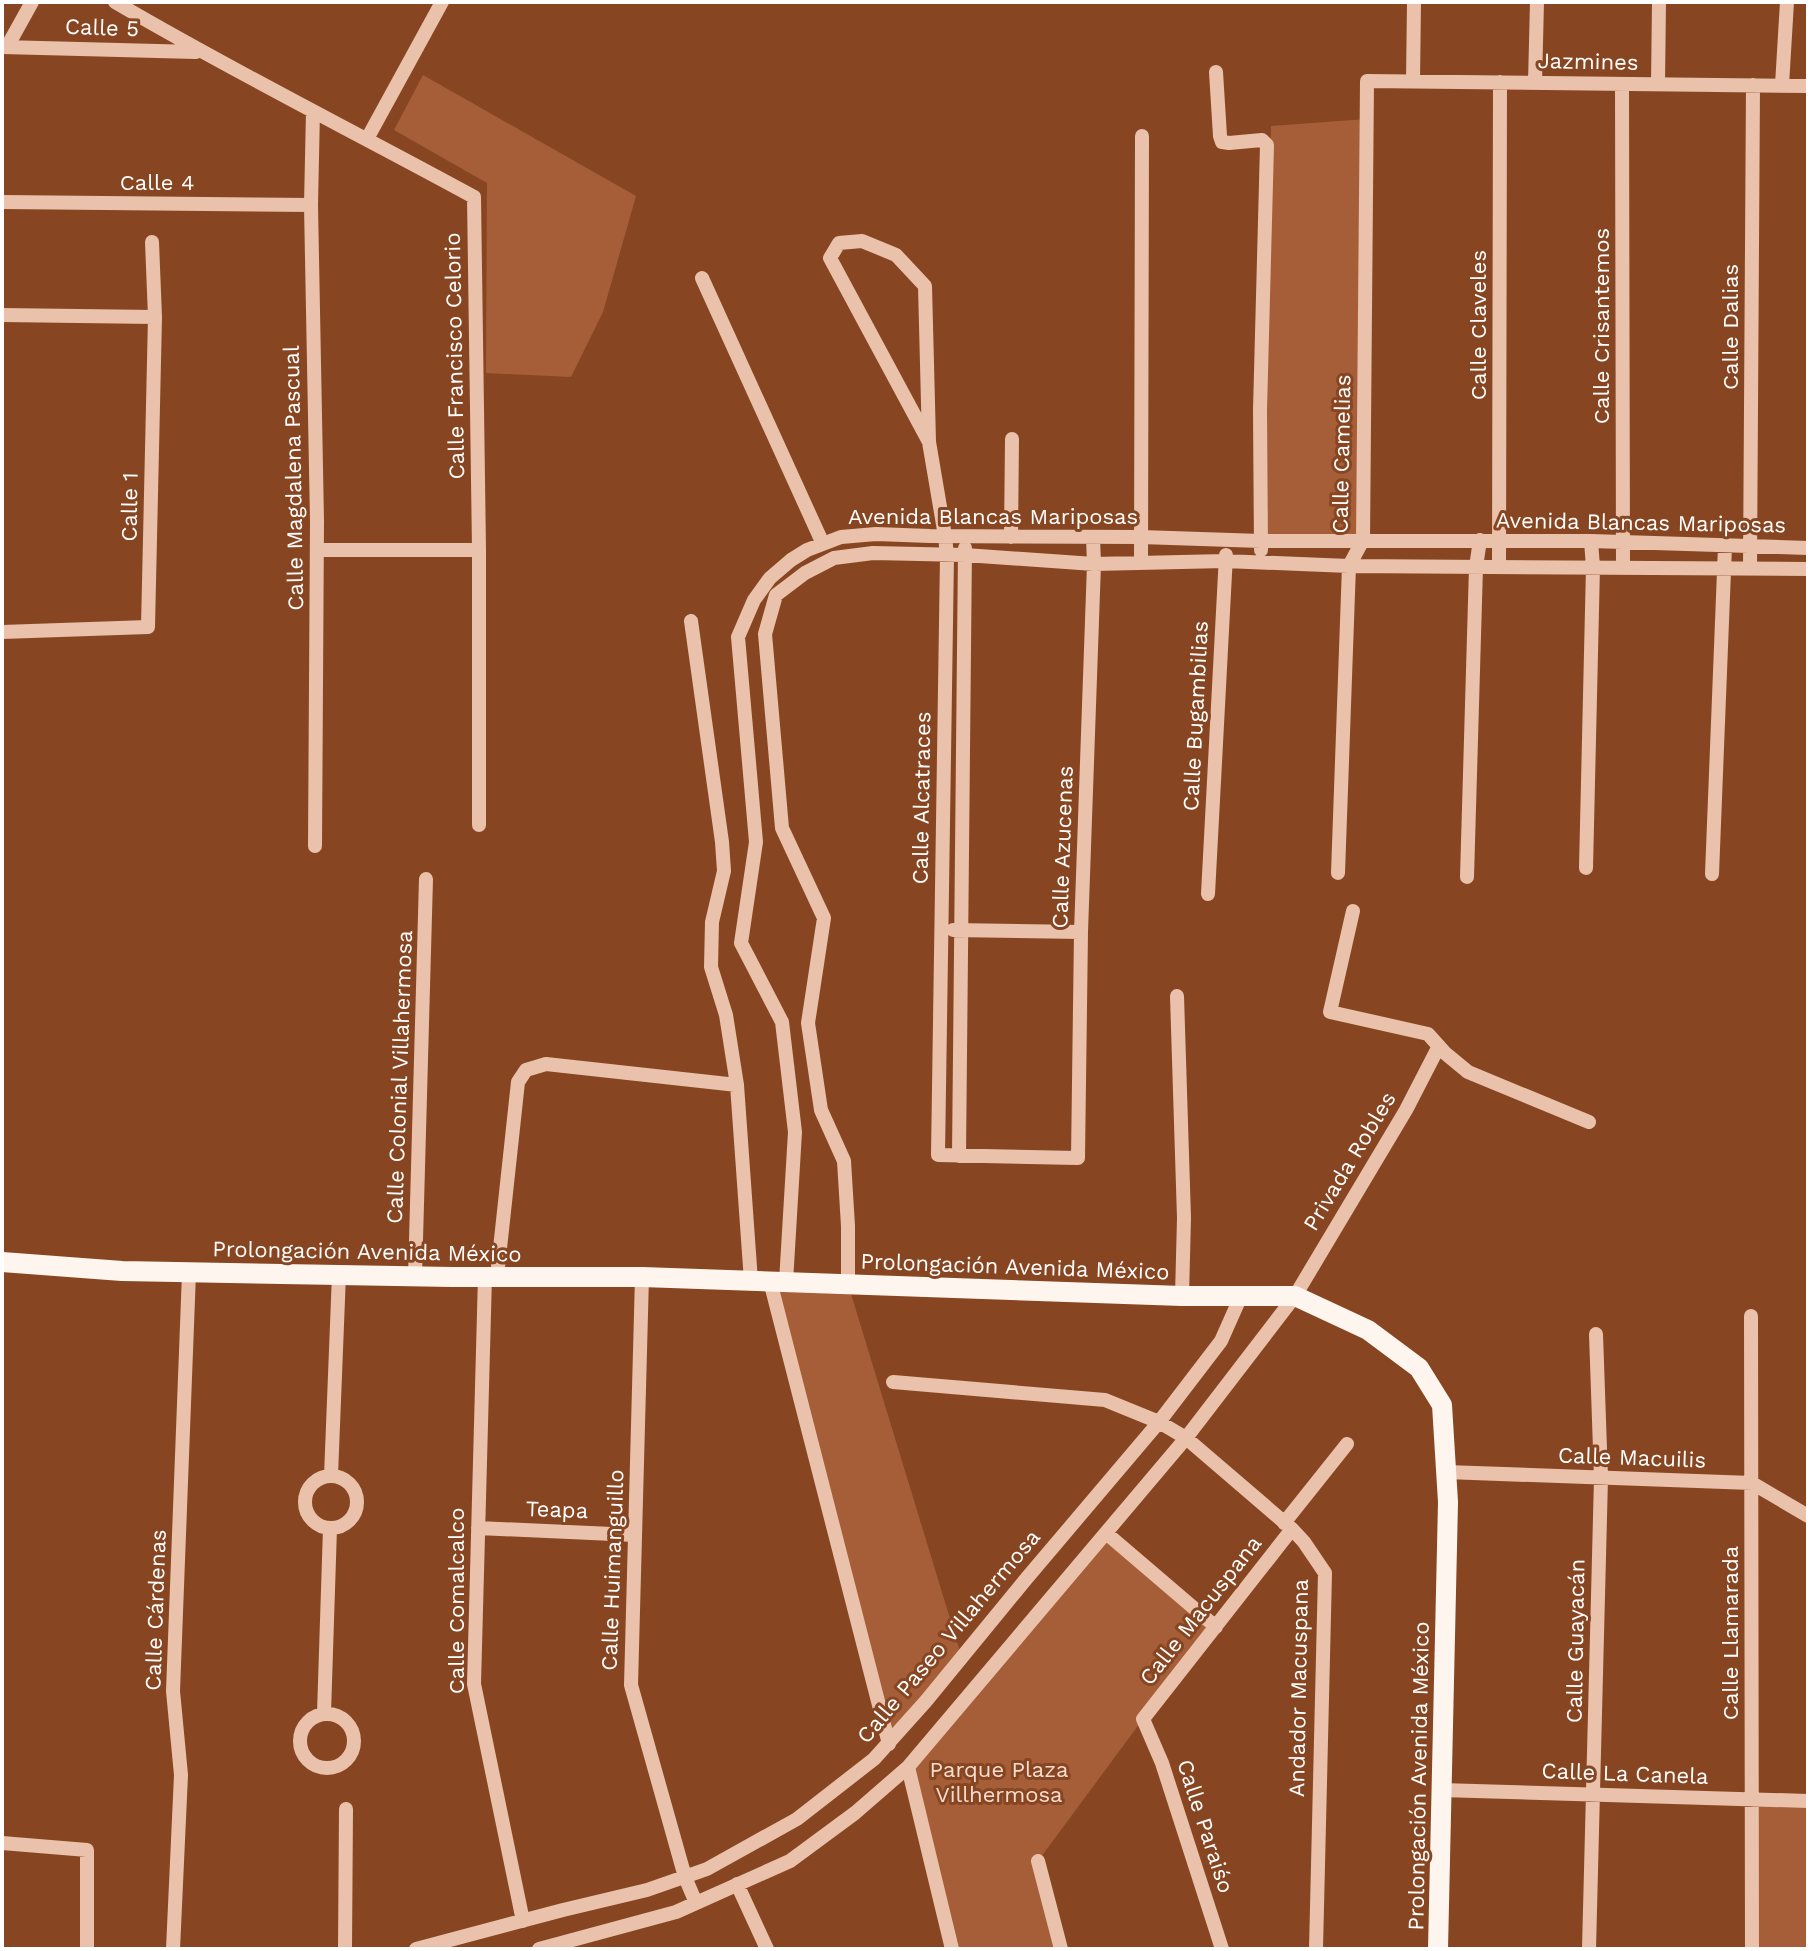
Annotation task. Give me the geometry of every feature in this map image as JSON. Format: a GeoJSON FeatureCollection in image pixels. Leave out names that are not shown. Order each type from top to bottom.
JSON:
{"type":"FeatureCollection","features":[{"type":"Feature","properties":{"kind":"main road","name":"Prolongación Avenida México"},"geometry":{"type":"LineString","coordinates":[[2,1262],[189,1273],[642,1277],[1182,1296],[1295,1296],[1368,1330],[1419,1368],[1442,1405],[1448,1502],[1438,1949]]}},
{"type":"Feature","properties":{"kind":"street"},"geometry":{"type":"LineString","coordinates":[[5,47],[32,2]]}},
{"type":"Feature","properties":{"kind":"street","name":"Calle Francisco Celorio"},"geometry":{"type":"LineString","coordinates":[[115,2],[201,52],[474,197],[479,825]]}},
{"type":"Feature","properties":{"kind":"street"},"geometry":{"type":"LineString","coordinates":[[367,139],[442,2]]}},
{"type":"Feature","properties":{"kind":"street"},"geometry":{"type":"LineString","coordinates":[[1413,81],[1414,2]]}},
{"type":"Feature","properties":{"kind":"street"},"geometry":{"type":"LineString","coordinates":[[1535,83],[1537,2]]}},
{"type":"Feature","properties":{"kind":"street"},"geometry":{"type":"LineString","coordinates":[[1658,84],[1659,2]]}},
{"type":"Feature","properties":{"kind":"street"},"geometry":{"type":"LineString","coordinates":[[1782,85],[1787,2]]}},
{"type":"Feature","properties":{"kind":"street","name":"Calle 5"},"geometry":{"type":"LineString","coordinates":[[5,47],[201,52]]}},
{"type":"Feature","properties":{"kind":"street"},"geometry":{"type":"LineString","coordinates":[[1216,72],[1222,142],[1262,140],[1267,145],[1260,410],[1262,562]]}},
{"type":"Feature","properties":{"kind":"street","name":"Jazmines"},"geometry":{"type":"LineString","coordinates":[[1367,81],[1808,86]]}},
{"type":"Feature","properties":{"kind":"street","name":"Calle Camelias"},"geometry":{"type":"LineString","coordinates":[[1338,873],[1349,566],[1363,540],[1367,81]]}},
{"type":"Feature","properties":{"kind":"street","name":"Calle Claveles"},"geometry":{"type":"LineString","coordinates":[[1499,567],[1500,82]]}},
{"type":"Feature","properties":{"kind":"street","name":"Calle Crisantemos"},"geometry":{"type":"LineString","coordinates":[[1622,84],[1623,568]]}},
{"type":"Feature","properties":{"kind":"street","name":"Calle Dalias"},"geometry":{"type":"LineString","coordinates":[[1750,568],[1753,85]]}},
{"type":"Feature","properties":{"kind":"street","name":"Calle Magdalena Pascual"},"geometry":{"type":"LineString","coordinates":[[313,111],[311,205],[317,550],[315,846]]}},
{"type":"Feature","properties":{"kind":"street"},"geometry":{"type":"LineString","coordinates":[[1141,563],[1142,136]]}},
{"type":"Feature","properties":{"kind":"street","name":"Calle 4"},"geometry":{"type":"LineString","coordinates":[[2,202],[311,205]]}},
{"type":"Feature","properties":{"kind":"street","name":"Calle Alcatraces"},"geometry":{"type":"LineString","coordinates":[[929,442],[830,258],[839,243],[862,241],[896,255],[925,286],[929,442],[947,556],[938,1155],[959,1156],[965,537]]}},
{"type":"Feature","properties":{"kind":"street","name":"Calle 1"},"geometry":{"type":"LineString","coordinates":[[2,632],[148,627],[155,317],[152,242]]}},
{"type":"Feature","properties":{"kind":"street"},"geometry":{"type":"LineString","coordinates":[[702,278],[823,544]]}},
{"type":"Feature","properties":{"kind":"street"},"geometry":{"type":"LineString","coordinates":[[2,315],[155,317]]}},
{"type":"Feature","properties":{"kind":"street"},"geometry":{"type":"LineString","coordinates":[[1011,537],[1012,439]]}},
{"type":"Feature","properties":{"kind":"street","name":"Avenida Blancas Mariposas"},"geometry":{"type":"LineString","coordinates":[[769,1281],[795,1132],[782,1022],[741,943],[756,842],[738,637],[754,600],[770,578],[791,560],[841,537],[876,534],[1226,541],[1591,541],[1808,548]]}},
{"type":"Feature","properties":{"kind":"street","name":"Calle Azucenas"},"geometry":{"type":"LineString","coordinates":[[959,1156],[1078,1158],[1081,932],[1093,538]]}},
{"type":"Feature","properties":{"kind":"street"},"geometry":{"type":"LineString","coordinates":[[1467,877],[1476,567],[1480,540]]}},
{"type":"Feature","properties":{"kind":"street","name":"Calle Bugambilias"},"geometry":{"type":"LineString","coordinates":[[1208,894],[1226,541]]}},
{"type":"Feature","properties":{"kind":"street"},"geometry":{"type":"LineString","coordinates":[[1586,868],[1591,541]]}},
{"type":"Feature","properties":{"kind":"street"},"geometry":{"type":"LineString","coordinates":[[1712,874],[1725,546]]}},
{"type":"Feature","properties":{"kind":"street"},"geometry":{"type":"LineString","coordinates":[[317,550],[479,550]]}},
{"type":"Feature","properties":{"kind":"street","name":"Avenida Blancas Mariposas"},"geometry":{"type":"LineString","coordinates":[[848,1284],[844,1161],[821,1110],[808,1023],[824,918],[782,828],[765,634],[776,595],[805,573],[834,558],[873,553],[965,555],[1094,564],[1225,561],[1349,566],[1808,569]]}},
{"type":"Feature","properties":{"kind":"street"},"geometry":{"type":"LineString","coordinates":[[691,621],[724,871],[712,922],[711,967],[726,1015],[769,1281],[889,1744]]}},
{"type":"Feature","properties":{"kind":"street","name":"Calle Colonial Villahermosa"},"geometry":{"type":"LineString","coordinates":[[415,1276],[426,879]]}},
{"type":"Feature","properties":{"kind":"street"},"geometry":{"type":"LineString","coordinates":[[1353,911],[1330,1012],[1428,1034],[1468,1072],[1589,1122]]}},
{"type":"Feature","properties":{"kind":"street"},"geometry":{"type":"LineString","coordinates":[[942,930],[1081,932]]}},
{"type":"Feature","properties":{"kind":"street"},"geometry":{"type":"LineString","coordinates":[[1177,996],[1184,1218],[1182,1296]]}},
{"type":"Feature","properties":{"kind":"street","name":"Privada Robles"},"geometry":{"type":"LineString","coordinates":[[1295,1296],[1406,1110],[1439,1046]]}},
{"type":"Feature","properties":{"kind":"street","name":"Calle Comalcalco"},"geometry":{"type":"LineString","coordinates":[[523,1921],[474,1684],[478,1528],[491,1276],[518,1082],[526,1070],[546,1064],[737,1085]]}},
{"type":"Feature","properties":{"kind":"street","name":"Calle Cárdenas"},"geometry":{"type":"LineString","coordinates":[[173,1949],[181,1775],[173,1691],[189,1273]]}},
{"type":"Feature","properties":{"kind":"street"},"geometry":{"type":"LineString","coordinates":[[331,1476],[339,1274]]}},
{"type":"Feature","properties":{"kind":"street","name":"Calle Huimanguillo"},"geometry":{"type":"LineString","coordinates":[[642,1277],[631,1685],[685,1877],[696,1903]]}},
{"type":"Feature","properties":{"kind":"street","name":"Calle Paseo Villahermosa"},"geometry":{"type":"LineString","coordinates":[[416,1949],[647,1890],[707,1869],[797,1819],[874,1759],[1159,1422],[1221,1341],[1241,1296]]}},
{"type":"Feature","properties":{"kind":"street"},"geometry":{"type":"LineString","coordinates":[[539,1949],[584,1943],[676,1912],[790,1861],[855,1813],[908,1767],[948,1720],[1186,1438],[1295,1296]]}},
{"type":"Feature","properties":{"kind":"street","name":"Calle Llamarada"},"geometry":{"type":"LineString","coordinates":[[1751,1316],[1752,1949]]}},
{"type":"Feature","properties":{"kind":"street","name":"Calle Guayacán"},"geometry":{"type":"LineString","coordinates":[[1589,1949],[1601,1478],[1596,1334]]}},
{"type":"Feature","properties":{"kind":"street","name":"Andador Macuspana"},"geometry":{"type":"LineString","coordinates":[[893,1382],[1105,1400],[1159,1422],[1186,1438],[1304,1542],[1325,1573],[1316,1949]]}},
{"type":"Feature","properties":{"kind":"street","name":"Calle Macuspana"},"geometry":{"type":"LineString","coordinates":[[1143,1719],[1216,1627],[1347,1444]]}},
{"type":"Feature","properties":{"kind":"street","name":"Calle Macuilis"},"geometry":{"type":"LineString","coordinates":[[1446,1472],[1752,1483],[1808,1516]]}},
{"type":"Feature","properties":{"kind":"street"},"geometry":{"type":"LineString","coordinates":[[331,1476],[343,1479],[352,1486],[356,1509],[341,1526],[330,1528],[318,1525],[309,1518],[305,1496],[310,1485],[320,1478],[331,1476]]}},
{"type":"Feature","properties":{"kind":"street"},"geometry":{"type":"LineString","coordinates":[[324,1713],[330,1528]]}},
{"type":"Feature","properties":{"kind":"street","name":"Teapa"},"geometry":{"type":"LineString","coordinates":[[478,1528],[635,1535]]}},
{"type":"Feature","properties":{"kind":"street"},"geometry":{"type":"LineString","coordinates":[[1106,1533],[1216,1627]]}},
{"type":"Feature","properties":{"kind":"street"},"geometry":{"type":"LineString","coordinates":[[926,1701],[948,1720]]}},
{"type":"Feature","properties":{"kind":"street","name":"Calle Paraiśo"},"geometry":{"type":"LineString","coordinates":[[1143,1719],[1162,1763],[1222,1949]]}},
{"type":"Feature","properties":{"kind":"street"},"geometry":{"type":"LineString","coordinates":[[908,1767],[952,1949]]}},
{"type":"Feature","properties":{"kind":"street","name":"Calle La Canela"},"geometry":{"type":"LineString","coordinates":[[1441,1790],[1808,1801]]}},
{"type":"Feature","properties":{"kind":"street"},"geometry":{"type":"LineString","coordinates":[[345,1949],[346,1809]]}},
{"type":"Feature","properties":{"kind":"street"},"geometry":{"type":"LineString","coordinates":[[2,1843],[87,1850],[87,1949]]}},
{"type":"Feature","properties":{"kind":"street"},"geometry":{"type":"LineString","coordinates":[[1038,1861],[1061,1949]]}},
{"type":"Feature","properties":{"kind":"street"},"geometry":{"type":"LineString","coordinates":[[737,1884],[767,1949]]}},
{"type":"Feature","properties":{"kind":"green space"},"geometry":{"type":"Polygon","coordinates":[[[423,75],[636,196],[603,312],[571,377],[486,373],[487,183],[394,130],[423,75]]]}},
{"type":"Feature","properties":{"kind":"green space"},"geometry":{"type":"Polygon","coordinates":[[[1367,119],[1363,540],[1264,541],[1271,126],[1367,119]]]}},
{"type":"Feature","properties":{"kind":"green space"},"geometry":{"type":"Polygon","coordinates":[[[770,1281],[848,1284],[962,1658],[889,1744],[770,1281]]]}},
{"type":"Feature","properties":{"kind":"green space","name":"Parque Plaza Villhermosa"},"geometry":{"type":"Polygon","coordinates":[[[1106,1533],[1216,1627],[1143,1719],[1038,1861],[1061,1949],[952,1949],[908,1767],[1106,1533]]]}},
{"type":"Feature","properties":{"kind":"green space"},"geometry":{"type":"Polygon","coordinates":[[[1752,1799],[1808,1801],[1808,1949],[1752,1949],[1752,1799]]]}}]}
